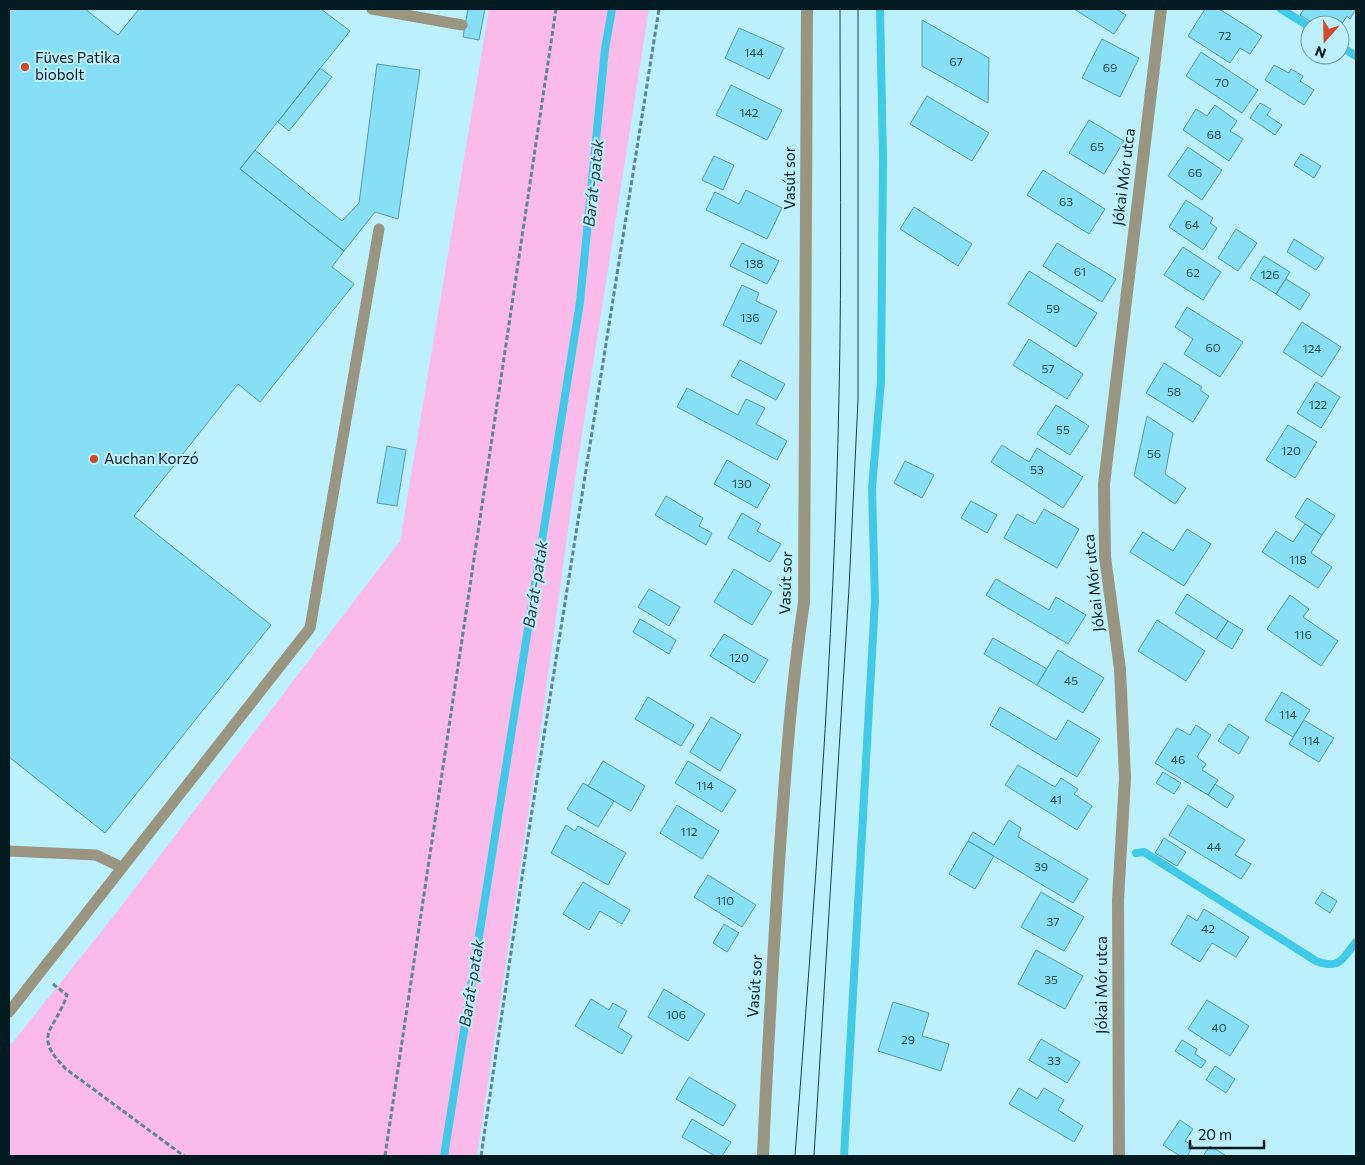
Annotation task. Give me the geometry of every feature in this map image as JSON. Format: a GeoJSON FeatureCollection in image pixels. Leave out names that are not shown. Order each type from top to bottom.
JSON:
{"type":"FeatureCollection","features":[{"type":"Feature","properties":{"kind":"street","name":"Vasút sor"},"geometry":{"type":"LineString","coordinates":[[763,1156],[769,1012],[783,801],[796,657],[804,602],[807,9]]}},
{"type":"Feature","properties":{"kind":"street","name":"Jókai Mór utca"},"geometry":{"type":"LineString","coordinates":[[1119,1156],[1118,900],[1125,778],[1120,670],[1105,557],[1104,484],[1161,9]]}},
{"type":"Feature","properties":{"kind":"lane"},"geometry":{"type":"LineString","coordinates":[[372,9],[462,25]]}},
{"type":"Feature","properties":{"kind":"lane"},"geometry":{"type":"LineString","coordinates":[[9,1012],[310,628],[379,229]]}},
{"type":"Feature","properties":{"kind":"lane"},"geometry":{"type":"LineString","coordinates":[[9,851],[96,855],[121,867]]}},
{"type":"Feature","properties":{"kind":"path"},"geometry":{"type":"LineString","coordinates":[[385,1156],[556,9]]}},
{"type":"Feature","properties":{"kind":"path"},"geometry":{"type":"LineString","coordinates":[[481,1156],[529,830],[659,9]]}},
{"type":"Feature","properties":{"kind":"path"},"geometry":{"type":"LineString","coordinates":[[38,973],[67,995],[47,1036],[50,1054],[66,1069],[184,1156]]}},
{"type":"Feature","properties":{"kind":"shaded area"},"geometry":{"type":"Polygon","coordinates":[[[489,9],[649,9],[576,472],[542,720],[477,1156],[9,1156],[9,1047],[113,917],[400,541],[489,9]]]}},
{"type":"Feature","properties":{"kind":"building","name":"Auchan Korzó"},"geometry":{"type":"Polygon","coordinates":[[[9,9],[85,9],[118,35],[139,9],[321,9],[350,31],[240,169],[344,251],[332,267],[354,284],[260,402],[238,384],[134,516],[271,625],[105,833],[9,757],[9,9]]]}},
{"type":"Feature","properties":{"kind":"building"},"geometry":{"type":"Polygon","coordinates":[[[468,9],[485,9],[479,40],[463,37],[468,9]]]}},
{"type":"Feature","properties":{"kind":"building"},"geometry":{"type":"Polygon","coordinates":[[[1074,9],[1116,9],[1126,15],[1114,34],[1074,9]]]}},
{"type":"Feature","properties":{"kind":"building"},"geometry":{"type":"Polygon","coordinates":[[[1205,9],[1219,9],[1262,36],[1250,54],[1240,48],[1230,63],[1188,36],[1205,9]]]}},
{"type":"Feature","properties":{"kind":"building"},"geometry":{"type":"Polygon","coordinates":[[[1304,9],[1356,9],[1350,19],[1350,15],[1300,15],[1304,9]]]}},
{"type":"Feature","properties":{"kind":"building"},"geometry":{"type":"Polygon","coordinates":[[[922,20],[989,58],[988,103],[922,66],[922,20]]]}},
{"type":"Feature","properties":{"kind":"building"},"geometry":{"type":"Polygon","coordinates":[[[739,28],[784,48],[769,79],[725,58],[739,28]]]}},
{"type":"Feature","properties":{"kind":"building"},"geometry":{"type":"Polygon","coordinates":[[[1102,39],[1139,58],[1120,97],[1082,78],[1102,39]]]}},
{"type":"Feature","properties":{"kind":"building"},"geometry":{"type":"Polygon","coordinates":[[[1201,52],[1258,90],[1242,113],[1186,76],[1201,52]]]}},
{"type":"Feature","properties":{"kind":"building"},"geometry":{"type":"Polygon","coordinates":[[[377,64],[420,70],[398,219],[375,212],[344,251],[240,169],[255,150],[342,221],[359,203],[377,64]]]}},
{"type":"Feature","properties":{"kind":"building"},"geometry":{"type":"Polygon","coordinates":[[[1274,65],[1289,73],[1291,69],[1303,76],[1300,81],[1314,90],[1304,105],[1265,80],[1274,65]]]}},
{"type":"Feature","properties":{"kind":"building"},"geometry":{"type":"Polygon","coordinates":[[[320,68],[332,77],[289,131],[278,122],[320,68]]]}},
{"type":"Feature","properties":{"kind":"building"},"geometry":{"type":"Polygon","coordinates":[[[731,85],[782,110],[767,140],[716,115],[731,85]]]}},
{"type":"Feature","properties":{"kind":"building"},"geometry":{"type":"Polygon","coordinates":[[[927,96],[989,133],[972,161],[910,124],[927,96]]]}},
{"type":"Feature","properties":{"kind":"building"},"geometry":{"type":"Polygon","coordinates":[[[1260,103],[1271,109],[1267,115],[1282,125],[1275,135],[1250,118],[1260,103]]]}},
{"type":"Feature","properties":{"kind":"building"},"geometry":{"type":"Polygon","coordinates":[[[1215,105],[1237,121],[1230,131],[1243,139],[1229,161],[1183,130],[1196,109],[1207,116],[1215,105]]]}},
{"type":"Feature","properties":{"kind":"building"},"geometry":{"type":"Polygon","coordinates":[[[1089,120],[1124,141],[1104,174],[1069,153],[1089,120]]]}},
{"type":"Feature","properties":{"kind":"building"},"geometry":{"type":"Polygon","coordinates":[[[1188,147],[1222,170],[1202,200],[1168,176],[1188,147]]]}},
{"type":"Feature","properties":{"kind":"building"},"geometry":{"type":"Polygon","coordinates":[[[1301,154],[1321,166],[1314,178],[1294,165],[1301,154]]]}},
{"type":"Feature","properties":{"kind":"building"},"geometry":{"type":"Polygon","coordinates":[[[714,156],[734,165],[723,190],[702,180],[714,156]]]}},
{"type":"Feature","properties":{"kind":"building"},"geometry":{"type":"Polygon","coordinates":[[[1043,170],[1105,209],[1089,234],[1027,195],[1043,170]]]}},
{"type":"Feature","properties":{"kind":"building"},"geometry":{"type":"Polygon","coordinates":[[[746,190],[782,208],[767,239],[706,210],[715,192],[739,204],[746,190]]]}},
{"type":"Feature","properties":{"kind":"building"},"geometry":{"type":"Polygon","coordinates":[[[1186,200],[1213,218],[1210,223],[1217,228],[1203,250],[1169,227],[1186,200]]]}},
{"type":"Feature","properties":{"kind":"building"},"geometry":{"type":"Polygon","coordinates":[[[914,207],[972,244],[958,266],[900,229],[914,207]]]}},
{"type":"Feature","properties":{"kind":"building"},"geometry":{"type":"Polygon","coordinates":[[[1236,229],[1257,243],[1238,271],[1218,258],[1236,229]]]}},
{"type":"Feature","properties":{"kind":"building"},"geometry":{"type":"Polygon","coordinates":[[[1294,239],[1324,258],[1316,270],[1287,252],[1294,239]]]}},
{"type":"Feature","properties":{"kind":"building"},"geometry":{"type":"Polygon","coordinates":[[[742,243],[779,261],[767,284],[730,266],[742,243]]]}},
{"type":"Feature","properties":{"kind":"building"},"geometry":{"type":"Polygon","coordinates":[[[1057,243],[1116,279],[1102,302],[1043,266],[1057,243]]]}},
{"type":"Feature","properties":{"kind":"building"},"geometry":{"type":"Polygon","coordinates":[[[1183,247],[1221,272],[1203,300],[1164,275],[1183,247]]]}},
{"type":"Feature","properties":{"kind":"building"},"geometry":{"type":"Polygon","coordinates":[[[1264,256],[1290,272],[1276,294],[1250,278],[1264,256]]]}},
{"type":"Feature","properties":{"kind":"building"},"geometry":{"type":"Polygon","coordinates":[[[1029,271],[1097,313],[1076,347],[1008,304],[1029,271]]]}},
{"type":"Feature","properties":{"kind":"building"},"geometry":{"type":"Polygon","coordinates":[[[1286,279],[1310,294],[1300,310],[1276,294],[1286,279]]]}},
{"type":"Feature","properties":{"kind":"building"},"geometry":{"type":"Polygon","coordinates":[[[742,285],[759,293],[756,301],[777,311],[761,344],[723,325],[742,285]]]}},
{"type":"Feature","properties":{"kind":"building"},"geometry":{"type":"Polygon","coordinates":[[[1187,307],[1243,342],[1220,377],[1184,354],[1193,339],[1175,327],[1187,307]]]}},
{"type":"Feature","properties":{"kind":"building"},"geometry":{"type":"Polygon","coordinates":[[[1302,322],[1341,347],[1322,377],[1283,352],[1302,322]]]}},
{"type":"Feature","properties":{"kind":"building"},"geometry":{"type":"Polygon","coordinates":[[[1029,339],[1083,374],[1067,399],[1013,365],[1029,339]]]}},
{"type":"Feature","properties":{"kind":"building"},"geometry":{"type":"Polygon","coordinates":[[[740,360],[785,384],[776,400],[731,376],[740,360]]]}},
{"type":"Feature","properties":{"kind":"building"},"geometry":{"type":"Polygon","coordinates":[[[1164,363],[1202,387],[1200,390],[1209,396],[1193,422],[1146,393],[1164,363]]]}},
{"type":"Feature","properties":{"kind":"building"},"geometry":{"type":"Polygon","coordinates":[[[1316,382],[1340,397],[1321,428],[1297,413],[1316,382]]]}},
{"type":"Feature","properties":{"kind":"building"},"geometry":{"type":"Polygon","coordinates":[[[687,388],[738,415],[746,399],[765,408],[756,424],[787,441],[777,460],[677,407],[687,388]]]}},
{"type":"Feature","properties":{"kind":"building"},"geometry":{"type":"Polygon","coordinates":[[[1056,405],[1089,426],[1070,455],[1037,434],[1056,405]]]}},
{"type":"Feature","properties":{"kind":"building"},"geometry":{"type":"Polygon","coordinates":[[[1147,416],[1173,433],[1165,474],[1186,488],[1175,504],[1134,476],[1147,416]]]}},
{"type":"Feature","properties":{"kind":"building"},"geometry":{"type":"Polygon","coordinates":[[[1288,425],[1317,442],[1295,478],[1266,460],[1288,425]]]}},
{"type":"Feature","properties":{"kind":"building"},"geometry":{"type":"Polygon","coordinates":[[[1002,445],[1029,462],[1037,448],[1083,477],[1063,508],[991,462],[1002,445]]]}},
{"type":"Feature","properties":{"kind":"building"},"geometry":{"type":"Polygon","coordinates":[[[387,446],[406,450],[397,506],[377,503],[387,446]]]}},
{"type":"Feature","properties":{"kind":"building"},"geometry":{"type":"Polygon","coordinates":[[[727,460],[770,485],[757,508],[714,484],[727,460]]]}},
{"type":"Feature","properties":{"kind":"building"},"geometry":{"type":"Polygon","coordinates":[[[905,461],[934,475],[922,498],[894,483],[905,461]]]}},
{"type":"Feature","properties":{"kind":"building"},"geometry":{"type":"Polygon","coordinates":[[[666,496],[703,518],[699,526],[712,533],[706,545],[655,515],[666,496]]]}},
{"type":"Feature","properties":{"kind":"building"},"geometry":{"type":"Polygon","coordinates":[[[1307,498],[1335,516],[1322,535],[1295,517],[1307,498]]]}},
{"type":"Feature","properties":{"kind":"building"},"geometry":{"type":"Polygon","coordinates":[[[971,501],[997,515],[987,533],[961,518],[971,501]]]}},
{"type":"Feature","properties":{"kind":"building"},"geometry":{"type":"Polygon","coordinates":[[[1044,509],[1079,529],[1057,568],[1004,538],[1017,514],[1035,524],[1044,509]]]}},
{"type":"Feature","properties":{"kind":"building"},"geometry":{"type":"Polygon","coordinates":[[[742,513],[761,524],[757,531],[781,544],[770,562],[728,538],[742,513]]]}},
{"type":"Feature","properties":{"kind":"building"},"geometry":{"type":"Polygon","coordinates":[[[1305,524],[1322,535],[1311,553],[1332,567],[1318,588],[1262,552],[1276,531],[1293,542],[1305,524]]]}},
{"type":"Feature","properties":{"kind":"building"},"geometry":{"type":"Polygon","coordinates":[[[1187,529],[1211,544],[1184,586],[1130,552],[1143,532],[1173,551],[1187,529]]]}},
{"type":"Feature","properties":{"kind":"building"},"geometry":{"type":"Polygon","coordinates":[[[734,569],[772,592],[752,625],[714,602],[734,569]]]}},
{"type":"Feature","properties":{"kind":"building"},"geometry":{"type":"Polygon","coordinates":[[[996,579],[1049,610],[1056,597],[1086,615],[1068,644],[986,595],[996,579]]]}},
{"type":"Feature","properties":{"kind":"building"},"geometry":{"type":"Polygon","coordinates":[[[649,589],[680,607],[669,626],[638,607],[649,589]]]}},
{"type":"Feature","properties":{"kind":"building"},"geometry":{"type":"Polygon","coordinates":[[[1187,594],[1228,621],[1216,639],[1175,613],[1187,594]]]}},
{"type":"Feature","properties":{"kind":"building"},"geometry":{"type":"Polygon","coordinates":[[[1290,595],[1309,609],[1303,617],[1338,641],[1321,666],[1267,629],[1290,595]]]}},
{"type":"Feature","properties":{"kind":"building"},"geometry":{"type":"Polygon","coordinates":[[[640,619],[676,640],[669,654],[633,632],[640,619]]]}},
{"type":"Feature","properties":{"kind":"building"},"geometry":{"type":"Polygon","coordinates":[[[1157,620],[1205,651],[1186,681],[1138,651],[1157,620]]]}},
{"type":"Feature","properties":{"kind":"building"},"geometry":{"type":"Polygon","coordinates":[[[1228,621],[1243,630],[1232,649],[1216,639],[1228,621]]]}},
{"type":"Feature","properties":{"kind":"building"},"geometry":{"type":"Polygon","coordinates":[[[724,634],[768,660],[754,683],[710,656],[724,634]]]}},
{"type":"Feature","properties":{"kind":"building"},"geometry":{"type":"Polygon","coordinates":[[[993,638],[1047,669],[1037,685],[984,654],[993,638]]]}},
{"type":"Feature","properties":{"kind":"building"},"geometry":{"type":"Polygon","coordinates":[[[1058,650],[1104,678],[1083,713],[1037,685],[1058,650]]]}},
{"type":"Feature","properties":{"kind":"building"},"geometry":{"type":"Polygon","coordinates":[[[1282,692],[1310,710],[1293,737],[1265,720],[1282,692]]]}},
{"type":"Feature","properties":{"kind":"building"},"geometry":{"type":"Polygon","coordinates":[[[648,697],[694,725],[681,746],[635,719],[648,697]]]}},
{"type":"Feature","properties":{"kind":"building"},"geometry":{"type":"Polygon","coordinates":[[[1000,707],[1056,740],[1068,720],[1100,739],[1077,777],[990,725],[1000,707]]]}},
{"type":"Feature","properties":{"kind":"building"},"geometry":{"type":"Polygon","coordinates":[[[711,717],[741,735],[720,771],[690,752],[711,717]]]}},
{"type":"Feature","properties":{"kind":"building"},"geometry":{"type":"Polygon","coordinates":[[[1304,720],[1334,738],[1319,762],[1289,744],[1304,720]]]}},
{"type":"Feature","properties":{"kind":"building"},"geometry":{"type":"Polygon","coordinates":[[[1229,724],[1249,737],[1239,754],[1218,741],[1229,724]]]}},
{"type":"Feature","properties":{"kind":"building"},"geometry":{"type":"Polygon","coordinates":[[[1196,725],[1211,735],[1197,757],[1206,764],[1202,770],[1218,780],[1208,795],[1155,763],[1177,728],[1190,735],[1196,725]]]}},
{"type":"Feature","properties":{"kind":"building"},"geometry":{"type":"Polygon","coordinates":[[[603,761],[645,786],[631,811],[588,786],[603,761]]]}},
{"type":"Feature","properties":{"kind":"building"},"geometry":{"type":"Polygon","coordinates":[[[688,761],[736,790],[722,812],[675,783],[688,761]]]}},
{"type":"Feature","properties":{"kind":"building"},"geometry":{"type":"Polygon","coordinates":[[[1018,765],[1055,787],[1061,778],[1078,789],[1074,794],[1092,806],[1077,830],[1005,785],[1018,765]]]}},
{"type":"Feature","properties":{"kind":"building"},"geometry":{"type":"Polygon","coordinates":[[[1163,772],[1181,783],[1174,794],[1156,783],[1163,772]]]}},
{"type":"Feature","properties":{"kind":"building"},"geometry":{"type":"Polygon","coordinates":[[[583,783],[614,801],[598,827],[567,809],[583,783]]]}},
{"type":"Feature","properties":{"kind":"building"},"geometry":{"type":"Polygon","coordinates":[[[1215,784],[1234,796],[1227,808],[1208,795],[1215,784]]]}},
{"type":"Feature","properties":{"kind":"building"},"geometry":{"type":"Polygon","coordinates":[[[677,805],[719,831],[702,859],[660,833],[677,805]]]}},
{"type":"Feature","properties":{"kind":"building"},"geometry":{"type":"Polygon","coordinates":[[[1188,805],[1245,840],[1235,855],[1251,864],[1241,879],[1169,835],[1188,805]]]}},
{"type":"Feature","properties":{"kind":"building"},"geometry":{"type":"Polygon","coordinates":[[[1009,820],[1021,828],[1018,837],[1088,879],[1073,903],[968,841],[973,832],[994,845],[1009,820]]]}},
{"type":"Feature","properties":{"kind":"building"},"geometry":{"type":"Polygon","coordinates":[[[566,825],[575,831],[578,826],[626,853],[608,885],[551,853],[566,825]]]}},
{"type":"Feature","properties":{"kind":"building"},"geometry":{"type":"Polygon","coordinates":[[[1164,838],[1186,852],[1177,866],[1155,853],[1164,838]]]}},
{"type":"Feature","properties":{"kind":"building"},"geometry":{"type":"Polygon","coordinates":[[[968,841],[994,856],[975,889],[949,874],[968,841]]]}},
{"type":"Feature","properties":{"kind":"building"},"geometry":{"type":"Polygon","coordinates":[[[708,875],[756,905],[742,927],[694,897],[708,875]]]}},
{"type":"Feature","properties":{"kind":"building"},"geometry":{"type":"Polygon","coordinates":[[[583,882],[630,910],[622,924],[600,911],[589,930],[563,914],[583,882]]]}},
{"type":"Feature","properties":{"kind":"building"},"geometry":{"type":"Polygon","coordinates":[[[1041,892],[1084,917],[1064,951],[1021,927],[1041,892]]]}},
{"type":"Feature","properties":{"kind":"building"},"geometry":{"type":"Polygon","coordinates":[[[1322,892],[1337,901],[1330,913],[1315,903],[1322,892]]]}},
{"type":"Feature","properties":{"kind":"building"},"geometry":{"type":"Polygon","coordinates":[[[1204,909],[1249,937],[1236,957],[1212,943],[1200,962],[1171,944],[1188,915],[1197,921],[1204,909]]]}},
{"type":"Feature","properties":{"kind":"building"},"geometry":{"type":"Polygon","coordinates":[[[724,924],[739,933],[727,952],[713,943],[724,924]]]}},
{"type":"Feature","properties":{"kind":"building"},"geometry":{"type":"Polygon","coordinates":[[[1036,950],[1083,976],[1065,1009],[1018,984],[1036,950]]]}},
{"type":"Feature","properties":{"kind":"building"},"geometry":{"type":"Polygon","coordinates":[[[664,989],[705,1014],[688,1041],[648,1017],[664,989]]]}},
{"type":"Feature","properties":{"kind":"building"},"geometry":{"type":"Polygon","coordinates":[[[591,999],[609,1010],[613,1003],[627,1011],[618,1027],[632,1036],[622,1054],[575,1026],[591,999]]]}},
{"type":"Feature","properties":{"kind":"building"},"geometry":{"type":"Polygon","coordinates":[[[1207,1000],[1249,1026],[1230,1056],[1188,1029],[1207,1000]]]}},
{"type":"Feature","properties":{"kind":"building"},"geometry":{"type":"Polygon","coordinates":[[[893,1002],[929,1013],[922,1036],[949,1044],[941,1071],[878,1051],[893,1002]]]}},
{"type":"Feature","properties":{"kind":"building"},"geometry":{"type":"Polygon","coordinates":[[[1041,1039],[1080,1062],[1067,1083],[1029,1060],[1041,1039]]]}},
{"type":"Feature","properties":{"kind":"building"},"geometry":{"type":"Polygon","coordinates":[[[1182,1040],[1197,1049],[1195,1054],[1206,1061],[1201,1068],[1175,1051],[1182,1040]]]}},
{"type":"Feature","properties":{"kind":"building"},"geometry":{"type":"Polygon","coordinates":[[[1215,1066],[1235,1079],[1226,1093],[1206,1080],[1215,1066]]]}},
{"type":"Feature","properties":{"kind":"building"},"geometry":{"type":"Polygon","coordinates":[[[689,1077],[736,1105],[723,1126],[676,1099],[689,1077]]]}},
{"type":"Feature","properties":{"kind":"building"},"geometry":{"type":"Polygon","coordinates":[[[1019,1088],[1037,1099],[1044,1088],[1064,1100],[1058,1110],[1083,1126],[1074,1142],[1009,1104],[1019,1088]]]}},
{"type":"Feature","properties":{"kind":"building"},"geometry":{"type":"Polygon","coordinates":[[[692,1119],[731,1142],[722,1156],[715,1156],[682,1137],[692,1119]]]}},
{"type":"Feature","properties":{"kind":"building"},"geometry":{"type":"Polygon","coordinates":[[[1180,1120],[1193,1129],[1185,1141],[1193,1146],[1187,1156],[1180,1156],[1163,1145],[1180,1120]]]}},
{"type":"Feature","properties":{"kind":"building"},"geometry":{"type":"Polygon","coordinates":[[[1210,1146],[1225,1155],[1225,1156],[1203,1156],[1210,1146]]]}},
{"type":"Feature","properties":{"kind":"waterway","name":"Barát-patak"},"geometry":{"type":"LineString","coordinates":[[444,1156],[580,302],[605,49],[612,9]]}},
{"type":"Feature","properties":{"kind":"waterway"},"geometry":{"type":"LineString","coordinates":[[844,1156],[875,600],[872,488],[881,382],[883,159],[880,9]]}},
{"type":"Feature","properties":{"kind":"waterway"},"geometry":{"type":"LineString","coordinates":[[1281,9],[1300,21]]}},
{"type":"Feature","properties":{"kind":"waterway"},"geometry":{"type":"LineString","coordinates":[[1350,52],[1356,56]]}},
{"type":"Feature","properties":{"kind":"waterway"},"geometry":{"type":"LineString","coordinates":[[1136,853],[1144,852],[1316,961],[1330,964],[1336,963],[1344,958],[1356,942]]}},
{"type":"Feature","properties":{"kind":"tram line"},"geometry":{"type":"LineString","coordinates":[[795,1156],[822,776],[833,586],[839,396],[840,9]]}},
{"type":"Feature","properties":{"kind":"tram line"},"geometry":{"type":"LineString","coordinates":[[814,1156],[849,588],[858,400],[858,9]]}},
{"type":"Feature","properties":{"kind":"place","name":"Füves Patika biobolt"},"geometry":{"type":"Point","coordinates":[25,67]}},
{"type":"Feature","properties":{"kind":"place","name":"Auchan Korzó"},"geometry":{"type":"Point","coordinates":[94,459]}}]}
